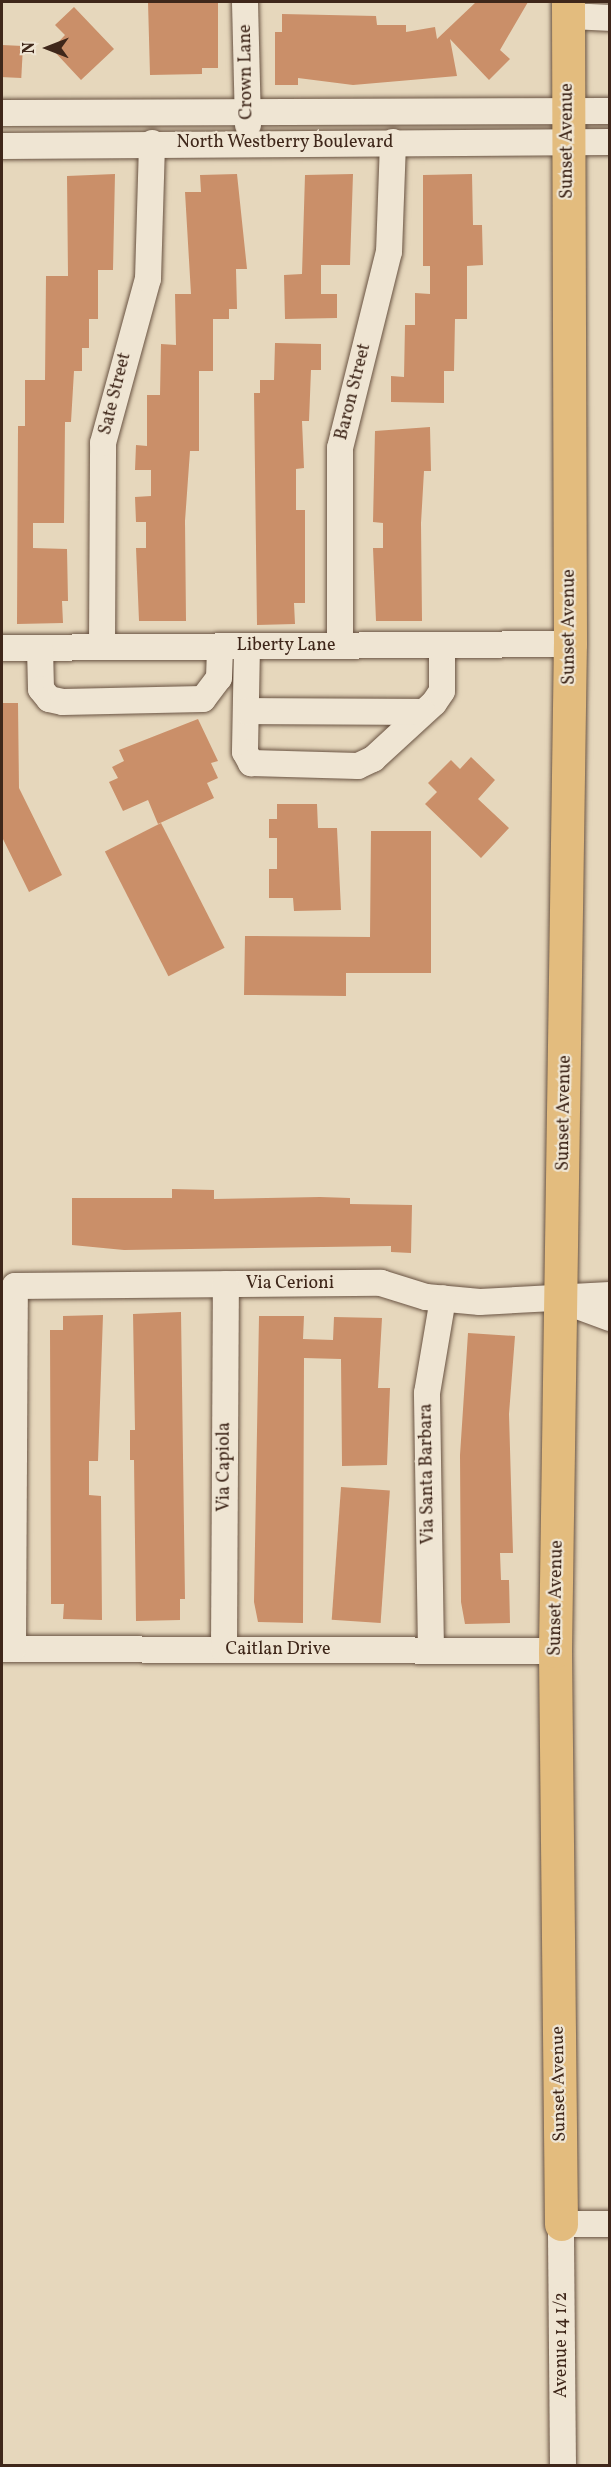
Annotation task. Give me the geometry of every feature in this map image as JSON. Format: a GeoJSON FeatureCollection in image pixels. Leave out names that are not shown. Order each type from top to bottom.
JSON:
{"type":"FeatureCollection","features":[{"type":"Feature","properties":{"kind":"main road","name":"Sunset Avenue"},"geometry":{"type":"LineString","coordinates":[[561,2224],[555,1651],[563,1301],[570,644],[568,9]]}},
{"type":"Feature","properties":{"kind":"street","name":"Crown Lane"},"geometry":{"type":"LineString","coordinates":[[245,2],[248,143]]}},
{"type":"Feature","properties":{"kind":"street"},"geometry":{"type":"LineString","coordinates":[[568,9],[609,18]]}},
{"type":"Feature","properties":{"kind":"street","name":"North Westberry Boulevard"},"geometry":{"type":"LineString","coordinates":[[2,113],[248,110],[568,127]]}},
{"type":"Feature","properties":{"kind":"street"},"geometry":{"type":"LineString","coordinates":[[568,127],[609,111]]}},
{"type":"Feature","properties":{"kind":"street","name":"North Westberry Boulevard"},"geometry":{"type":"LineString","coordinates":[[2,146],[393,142],[568,127]]}},
{"type":"Feature","properties":{"kind":"street"},"geometry":{"type":"LineString","coordinates":[[568,127],[609,142]]}},
{"type":"Feature","properties":{"kind":"street","name":"Baron Street"},"geometry":{"type":"LineString","coordinates":[[340,645],[340,448],[389,252],[393,142]]}},
{"type":"Feature","properties":{"kind":"street","name":"Sate Street"},"geometry":{"type":"LineString","coordinates":[[102,647],[103,443],[148,279],[152,143]]}},
{"type":"Feature","properties":{"kind":"street","name":"Liberty Lane"},"geometry":{"type":"LineString","coordinates":[[2,648],[570,644]]}},
{"type":"Feature","properties":{"kind":"street"},"geometry":{"type":"LineString","coordinates":[[248,646],[245,752],[251,763],[358,766],[373,759],[442,691],[442,645]]}},
{"type":"Feature","properties":{"kind":"street"},"geometry":{"type":"LineString","coordinates":[[40,648],[41,689],[50,699],[63,702],[203,699],[219,678],[220,646]]}},
{"type":"Feature","properties":{"kind":"street"},"geometry":{"type":"LineString","coordinates":[[246,711],[422,712]]}},
{"type":"Feature","properties":{"kind":"street","name":"Via Cerioni"},"geometry":{"type":"LineString","coordinates":[[7,1649],[15,1286],[381,1283],[443,1298],[563,1301],[609,1294]]}},
{"type":"Feature","properties":{"kind":"street","name":"Via Capiola"},"geometry":{"type":"LineString","coordinates":[[224,1650],[226,1284]]}},
{"type":"Feature","properties":{"kind":"street","name":"Via Santa Barbara"},"geometry":{"type":"LineString","coordinates":[[431,1651],[427,1394],[443,1298]]}},
{"type":"Feature","properties":{"kind":"street","name":"Via Cerioni"},"geometry":{"type":"LineString","coordinates":[[563,1301],[609,1318]]}},
{"type":"Feature","properties":{"kind":"street","name":"Caitlan Drive"},"geometry":{"type":"LineString","coordinates":[[7,1649],[555,1651]]}},
{"type":"Feature","properties":{"kind":"street"},"geometry":{"type":"LineString","coordinates":[[561,2224],[609,2224]]}},
{"type":"Feature","properties":{"kind":"street","name":"Avenue 14 1/2"},"geometry":{"type":"LineString","coordinates":[[561,2224],[563,2466]]}},
{"type":"Feature","properties":{"kind":"building"},"geometry":{"type":"Polygon","coordinates":[[[148,2],[218,2],[218,68],[202,68],[202,74],[150,75],[148,2]]]}},
{"type":"Feature","properties":{"kind":"building"},"geometry":{"type":"Polygon","coordinates":[[[476,2],[528,2],[500,50],[510,59],[489,80],[450,39],[457,76],[353,85],[298,78],[298,85],[275,85],[275,32],[282,32],[282,14],[376,16],[377,25],[406,25],[406,32],[435,27],[437,39],[476,2]]]}},
{"type":"Feature","properties":{"kind":"building"},"geometry":{"type":"Polygon","coordinates":[[[74,7],[114,49],[81,80],[52,49],[65,35],[55,25],[74,7]]]}},
{"type":"Feature","properties":{"kind":"building"},"geometry":{"type":"Polygon","coordinates":[[[2,45],[23,46],[21,78],[2,77],[2,45]]]}},
{"type":"Feature","properties":{"kind":"building"},"geometry":{"type":"Polygon","coordinates":[[[115,174],[113,270],[98,270],[98,319],[89,319],[89,348],[82,348],[82,371],[74,371],[71,422],[65,422],[64,523],[33,523],[33,548],[67,549],[68,601],[62,601],[63,623],[17,624],[18,426],[25,426],[25,380],[45,380],[46,276],[68,276],[67,176],[115,174]]]}},
{"type":"Feature","properties":{"kind":"building"},"geometry":{"type":"Polygon","coordinates":[[[237,174],[247,269],[236,269],[237,309],[229,309],[229,319],[213,319],[213,371],[199,371],[199,451],[190,451],[185,521],[186,621],[139,621],[136,548],[146,548],[146,522],[136,522],[135,497],[151,496],[151,470],[135,470],[136,445],[147,446],[147,395],[160,395],[161,344],[176,345],[175,294],[191,294],[185,192],[201,192],[200,175],[237,174]]]}},
{"type":"Feature","properties":{"kind":"building"},"geometry":{"type":"Polygon","coordinates":[[[353,174],[350,265],[321,265],[321,294],[337,294],[337,318],[285,319],[284,275],[302,274],[305,175],[353,174]]]}},
{"type":"Feature","properties":{"kind":"building"},"geometry":{"type":"Polygon","coordinates":[[[472,174],[473,225],[482,225],[483,265],[467,266],[467,319],[455,319],[454,371],[444,371],[444,403],[391,402],[391,376],[404,377],[405,325],[415,325],[415,293],[430,294],[430,266],[423,266],[423,175],[472,174]]]}},
{"type":"Feature","properties":{"kind":"building"},"geometry":{"type":"Polygon","coordinates":[[[275,343],[321,344],[321,370],[311,370],[309,421],[302,421],[304,468],[296,469],[296,510],[305,510],[305,603],[294,603],[295,624],[257,625],[254,393],[260,393],[260,380],[274,380],[275,343]]]}},
{"type":"Feature","properties":{"kind":"building"},"geometry":{"type":"Polygon","coordinates":[[[430,427],[431,471],[424,471],[421,523],[422,621],[376,621],[373,548],[383,548],[383,523],[373,522],[375,431],[430,427]]]}},
{"type":"Feature","properties":{"kind":"building"},"geometry":{"type":"Polygon","coordinates":[[[2,703],[18,703],[19,788],[62,875],[29,892],[2,837],[2,703]]]}},
{"type":"Feature","properties":{"kind":"building"},"geometry":{"type":"Polygon","coordinates":[[[198,719],[218,761],[211,763],[218,778],[207,783],[214,798],[158,824],[148,800],[123,811],[109,782],[118,778],[112,767],[124,761],[119,750],[198,719]]]}},
{"type":"Feature","properties":{"kind":"building"},"geometry":{"type":"Polygon","coordinates":[[[471,757],[495,780],[478,799],[509,828],[481,858],[425,804],[437,792],[428,783],[451,760],[460,769],[471,757]]]}},
{"type":"Feature","properties":{"kind":"building"},"geometry":{"type":"Polygon","coordinates":[[[277,804],[317,804],[318,828],[337,828],[341,910],[294,911],[293,898],[269,898],[269,869],[277,869],[277,838],[269,838],[269,819],[277,819],[277,804]]]}},
{"type":"Feature","properties":{"kind":"building"},"geometry":{"type":"Polygon","coordinates":[[[161,823],[225,948],[168,976],[105,852],[161,823]]]}},
{"type":"Feature","properties":{"kind":"building"},"geometry":{"type":"Polygon","coordinates":[[[371,831],[431,831],[431,973],[346,973],[346,996],[244,995],[245,936],[370,937],[371,831]]]}},
{"type":"Feature","properties":{"kind":"building"},"geometry":{"type":"Polygon","coordinates":[[[172,1189],[214,1190],[214,1199],[320,1197],[350,1198],[350,1204],[412,1205],[411,1253],[391,1252],[391,1246],[124,1250],[72,1245],[72,1198],[172,1198],[172,1189]]]}},
{"type":"Feature","properties":{"kind":"building"},"geometry":{"type":"Polygon","coordinates":[[[181,1312],[185,1599],[180,1599],[180,1620],[136,1621],[134,1460],[130,1460],[130,1430],[135,1430],[133,1314],[181,1312]]]}},
{"type":"Feature","properties":{"kind":"building"},"geometry":{"type":"Polygon","coordinates":[[[103,1315],[98,1461],[89,1461],[89,1495],[101,1496],[102,1620],[63,1619],[64,1604],[51,1604],[50,1330],[63,1330],[63,1316],[103,1315]]]}},
{"type":"Feature","properties":{"kind":"building"},"geometry":{"type":"Polygon","coordinates":[[[259,1316],[304,1316],[303,1339],[333,1340],[334,1317],[382,1318],[378,1388],[390,1388],[387,1465],[342,1466],[341,1359],[304,1358],[303,1623],[258,1622],[254,1602],[259,1316]]]}},
{"type":"Feature","properties":{"kind":"building"},"geometry":{"type":"Polygon","coordinates":[[[468,1333],[515,1336],[509,1414],[513,1553],[500,1553],[501,1580],[509,1580],[510,1623],[465,1624],[461,1602],[460,1455],[468,1333]]]}},
{"type":"Feature","properties":{"kind":"building"},"geometry":{"type":"Polygon","coordinates":[[[341,1487],[390,1490],[381,1623],[332,1620],[341,1487]]]}}]}
